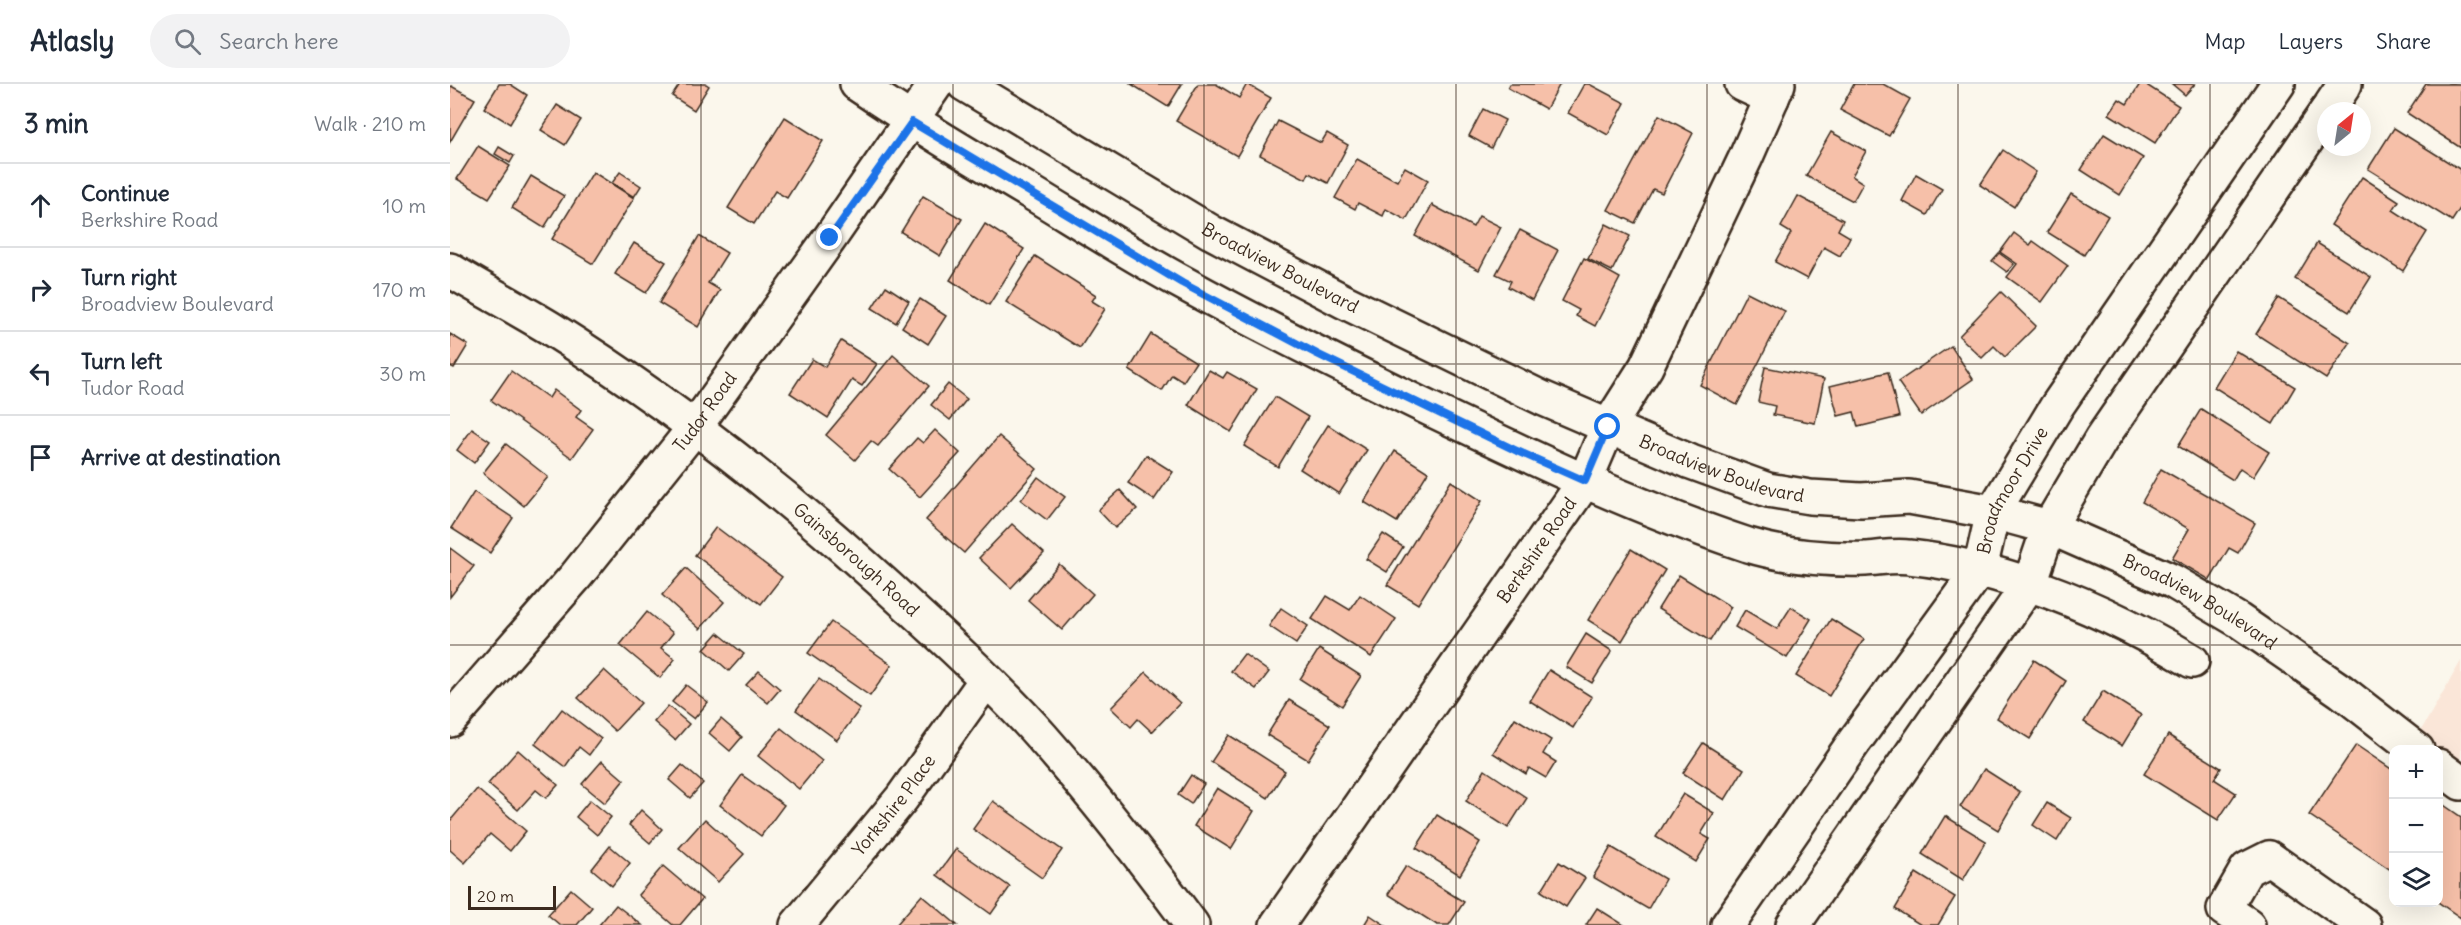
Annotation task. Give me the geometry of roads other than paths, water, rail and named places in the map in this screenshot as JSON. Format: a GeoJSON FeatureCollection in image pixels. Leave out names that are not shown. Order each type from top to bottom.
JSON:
{"type":"FeatureCollection","features":[{"type":"Feature","properties":{"kind":"street"},"geometry":{"type":"LineString","coordinates":[[857,84],[912,122],[1182,283],[1317,354],[1517,451],[1585,481],[1670,517],[1752,546],[1803,556],[1862,559],[1906,556],[2005,576],[2145,634],[2192,661]]}},
{"type":"Feature","properties":{"kind":"street","name":"Tudor Road"},"geometry":{"type":"LineString","coordinates":[[450,720],[576,576],[695,427],[912,122],[936,84]]}},
{"type":"Feature","properties":{"kind":"street","name":"Broadview Boulevard"},"geometry":{"type":"LineString","coordinates":[[964,84],[1211,232],[1343,301],[1542,398],[1691,462],[1768,489],[1810,497],[1841,499],[1908,497],[2022,520],[2172,581],[2223,612],[2341,691],[2411,745]]}},
{"type":"Feature","properties":{"kind":"street"},"geometry":{"type":"LineString","coordinates":[[1742,84],[1775,91]]}},
{"type":"Feature","properties":{"kind":"street","name":"Broadmoor Drive"},"geometry":{"type":"LineString","coordinates":[[1793,925],[2005,576],[2057,406],[2278,84]]}},
{"type":"Feature","properties":{"kind":"street","name":"Berkshire Road"},"geometry":{"type":"LineString","coordinates":[[1277,925],[1585,481],[1608,427],[1646,368],[1775,91]]}},
{"type":"Feature","properties":{"kind":"street","name":"Broadmoor Drive"},"geometry":{"type":"LineString","coordinates":[[1728,925],[1854,742],[2005,576],[2022,520],[2102,438],[2333,97]]}},
{"type":"Feature","properties":{"kind":"street","name":"Gainsborough Road"},"geometry":{"type":"LineString","coordinates":[[450,270],[550,328],[695,427],[806,515],[859,561],[986,680],[1040,735],[1124,833],[1192,925]]}},
{"type":"Feature","properties":{"kind":"street","name":"Yorkshire Place"},"geometry":{"type":"LineString","coordinates":[[797,925],[902,798],[986,680]]}},
{"type":"Feature","properties":{"kind":"street"},"geometry":{"type":"LineString","coordinates":[[2443,769],[2461,783]]}},
{"type":"Feature","properties":{"kind":"street"},"geometry":{"type":"LineString","coordinates":[[2248,925],[2224,909],[2247,869],[2269,858],[2364,925]]}}]}
